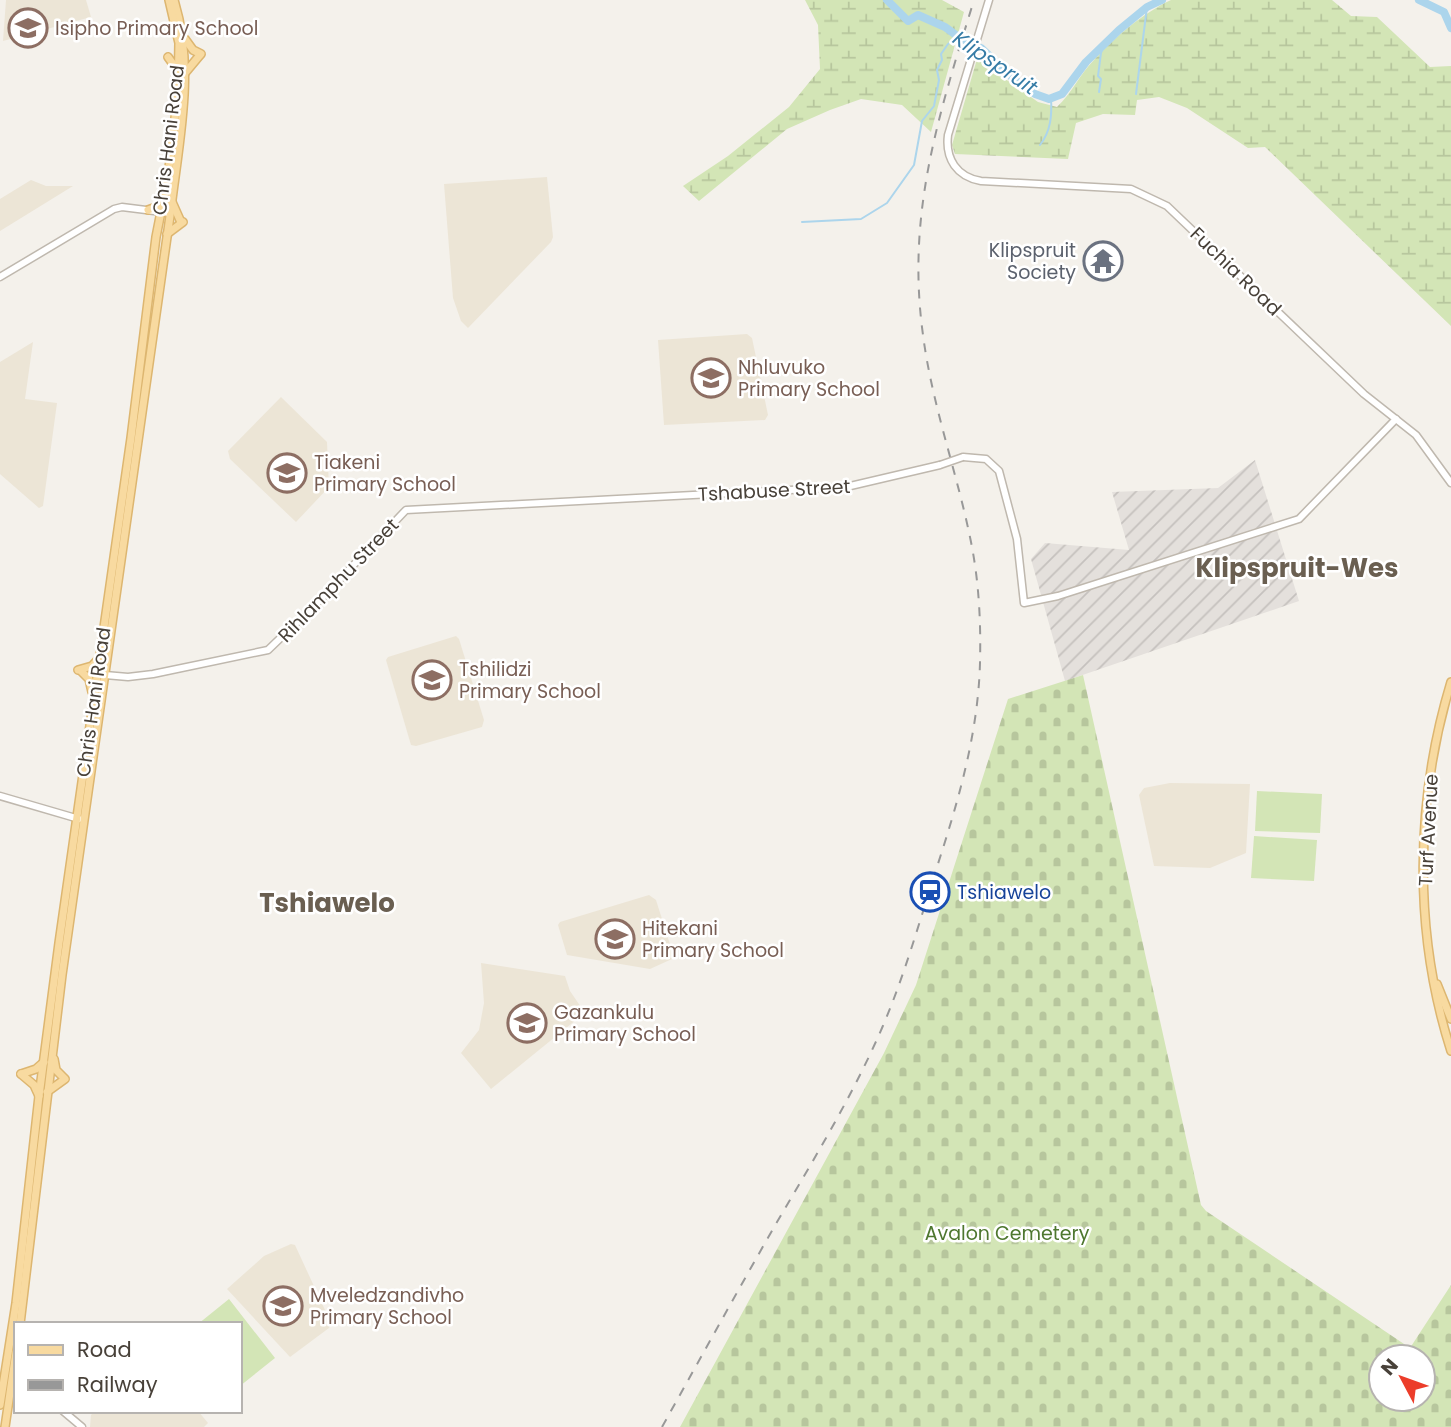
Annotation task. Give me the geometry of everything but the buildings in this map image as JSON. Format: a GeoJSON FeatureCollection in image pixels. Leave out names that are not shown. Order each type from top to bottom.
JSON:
{"type":"FeatureCollection","features":[{"type":"Feature","properties":{"kind":"main road","name":"Chris Hani Road"},"geometry":{"type":"LineString","coordinates":[[20,1322],[44,1062],[131,438],[156,237],[155,213],[166,186],[182,74],[179,43],[169,0]]}},
{"type":"Feature","properties":{"kind":"main road","name":"Chris Hani Road"},"geometry":{"type":"LineString","coordinates":[[14,1322],[43,1094],[86,821],[104,675],[170,215],[184,35],[174,0]]}},
{"type":"Feature","properties":{"kind":"main road"},"geometry":{"type":"LineString","coordinates":[[179,43],[167,57],[182,74],[200,54],[190,46],[184,35]]}},
{"type":"Feature","properties":{"kind":"main road"},"geometry":{"type":"LineString","coordinates":[[167,235],[182,221],[171,201]]}},
{"type":"Feature","properties":{"kind":"main road"},"geometry":{"type":"LineString","coordinates":[[93,703],[92,684],[80,671],[92,666],[100,656]]}},
{"type":"Feature","properties":{"kind":"main road","name":"Turf Avenue"},"geometry":{"type":"LineString","coordinates":[[1451,682],[1433,758],[1425,820],[1424,909],[1440,1012],[1451,1051]]}},
{"type":"Feature","properties":{"kind":"main road","name":"Turf Avenue"},"geometry":{"type":"LineString","coordinates":[[1435,980],[1451,1019]]}},
{"type":"Feature","properties":{"kind":"main road"},"geometry":{"type":"LineString","coordinates":[[44,1062],[33,1071],[22,1074],[43,1094],[65,1079],[55,1068],[54,1037]]}},
{"type":"Feature","properties":{"kind":"main road","name":"Chris Hani Road"},"geometry":{"type":"LineString","coordinates":[[5,1427],[14,1322]]}},
{"type":"Feature","properties":{"kind":"main road","name":"Chris Hani Road"},"geometry":{"type":"LineString","coordinates":[[0,1405],[6,1400],[14,1364]]}},
{"type":"Feature","properties":{"kind":"main road"},"geometry":{"type":"LineString","coordinates":[[13,1370],[14,1376]]}},
{"type":"Feature","properties":{"kind":"main road"},"geometry":{"type":"LineString","coordinates":[[7,1415],[14,1408]]}},
{"type":"Feature","properties":{"kind":"street","name":"Fuchia Road"},"geometry":{"type":"LineString","coordinates":[[989,0],[947,145],[952,162],[964,176],[981,181],[1131,189],[1167,206],[1364,394],[1419,439],[1451,483]]}},
{"type":"Feature","properties":{"kind":"street"},"geometry":{"type":"LineString","coordinates":[[0,276],[114,209],[122,207],[170,215]]}},
{"type":"Feature","properties":{"kind":"street","name":"Tshabuse Street"},"geometry":{"type":"LineString","coordinates":[[406,510],[846,487],[964,457],[986,459],[999,471],[1017,539],[1024,603],[1058,596],[1299,519],[1396,419]]}},
{"type":"Feature","properties":{"kind":"street","name":"Rihlamphu Street"},"geometry":{"type":"LineString","coordinates":[[104,675],[128,677],[153,674],[268,650],[406,510]]}},
{"type":"Feature","properties":{"kind":"street"},"geometry":{"type":"LineString","coordinates":[[0,796],[86,821]]}},
{"type":"Feature","properties":{"kind":"street"},"geometry":{"type":"LineString","coordinates":[[65,1413],[82,1427]]}},
{"type":"Feature","properties":{"kind":"shaded area","name":"Isipho Primary School"},"geometry":{"type":"Polygon","coordinates":[[[6,0],[86,0],[91,17],[3,41],[6,0]]]}},
{"type":"Feature","properties":{"kind":"shaded area"},"geometry":{"type":"Polygon","coordinates":[[[547,177],[553,237],[551,242],[468,328],[461,321],[453,298],[444,184],[547,177]]]}},
{"type":"Feature","properties":{"kind":"shaded area"},"geometry":{"type":"Polygon","coordinates":[[[31,180],[46,186],[73,186],[0,231],[0,199],[31,180]]]}},
{"type":"Feature","properties":{"kind":"shaded area","name":"Nhluvuko Primary School"},"geometry":{"type":"Polygon","coordinates":[[[747,334],[752,338],[768,415],[765,420],[664,425],[658,340],[747,334]]]}},
{"type":"Feature","properties":{"kind":"shaded area"},"geometry":{"type":"Polygon","coordinates":[[[33,342],[25,399],[57,403],[43,506],[39,508],[0,474],[0,362],[33,342]]]}},
{"type":"Feature","properties":{"kind":"shaded area","name":"Tiakeni Primary School"},"geometry":{"type":"Polygon","coordinates":[[[281,397],[327,442],[329,487],[296,522],[230,459],[228,451],[281,397]]]}},
{"type":"Feature","properties":{"kind":"shaded area"},"geometry":{"type":"Polygon","coordinates":[[[1255,460],[1299,601],[1065,681],[1031,559],[1045,543],[1129,550],[1112,492],[1218,488],[1255,460]]]}},
{"type":"Feature","properties":{"kind":"shaded area","name":"Tshilidzi Primary School"},"geometry":{"type":"Polygon","coordinates":[[[456,636],[484,720],[482,727],[416,746],[411,745],[386,660],[388,657],[456,636]]]}},
{"type":"Feature","properties":{"kind":"shaded area"},"geometry":{"type":"Polygon","coordinates":[[[1170,783],[1250,784],[1246,853],[1210,868],[1154,866],[1139,795],[1144,788],[1170,783]]]}},
{"type":"Feature","properties":{"kind":"shaded area","name":"Hitekani Primary School"},"geometry":{"type":"Polygon","coordinates":[[[649,895],[656,900],[673,954],[672,959],[650,969],[567,955],[558,925],[560,922],[649,895]]]}},
{"type":"Feature","properties":{"kind":"shaded area","name":"Gazankulu Primary School"},"geometry":{"type":"Polygon","coordinates":[[[481,963],[565,976],[570,991],[583,1010],[582,1015],[491,1089],[461,1053],[479,1030],[484,1003],[481,963]]]}},
{"type":"Feature","properties":{"kind":"shaded area","name":"Mveledzandivho Primary School"},"geometry":{"type":"Polygon","coordinates":[[[291,1244],[295,1245],[331,1323],[329,1328],[290,1357],[227,1289],[264,1256],[291,1244]]]}},
{"type":"Feature","properties":{"kind":"shaded area"},"geometry":{"type":"Polygon","coordinates":[[[200,1413],[208,1423],[204,1427],[90,1427],[91,1415],[200,1413]]]}},
{"type":"Feature","properties":{"kind":"green space"},"geometry":{"type":"Polygon","coordinates":[[[805,0],[942,0],[964,12],[931,132],[902,105],[861,99],[787,129],[699,201],[683,186],[728,156],[789,107],[820,69],[818,25],[805,0]]]}},
{"type":"Feature","properties":{"kind":"green space"},"geometry":{"type":"Polygon","coordinates":[[[1171,0],[1332,0],[1351,16],[1377,17],[1430,67],[1451,66],[1451,326],[1265,147],[1248,148],[1187,108],[1159,97],[1137,100],[1135,115],[1103,114],[1076,123],[1068,159],[955,154],[952,145],[977,59],[1038,102],[1057,107],[1089,65],[1111,43],[1130,26],[1171,0]]]}},
{"type":"Feature","properties":{"kind":"green space","name":"Avalon Cemetery"},"geometry":{"type":"Polygon","coordinates":[[[1083,675],[1201,1205],[1206,1211],[1403,1343],[1367,1343],[1367,1413],[1437,1413],[1437,1343],[1413,1343],[1451,1285],[1451,1427],[680,1427],[884,1053],[916,985],[1008,699],[1083,675]]]}},
{"type":"Feature","properties":{"kind":"green space"},"geometry":{"type":"Polygon","coordinates":[[[1257,791],[1322,794],[1320,833],[1255,831],[1257,791]]]}},
{"type":"Feature","properties":{"kind":"green space"},"geometry":{"type":"Polygon","coordinates":[[[1254,836],[1317,840],[1314,881],[1251,878],[1254,836]]]}},
{"type":"Feature","properties":{"kind":"green space"},"geometry":{"type":"Polygon","coordinates":[[[229,1299],[275,1358],[242,1384],[242,1322],[200,1322],[229,1299]]]}},
{"type":"Feature","properties":{"kind":"waterway","name":"Klipspruit"},"geometry":{"type":"LineString","coordinates":[[887,0],[908,21],[918,15],[981,48],[1015,80],[1035,94],[1049,99],[1062,94],[1086,62],[1119,30],[1147,7],[1162,0]]}},
{"type":"Feature","properties":{"kind":"waterway","name":"Klipspruit"},"geometry":{"type":"LineString","coordinates":[[1419,0],[1444,12],[1451,28]]}},
{"type":"Feature","properties":{"kind":"waterway"},"geometry":{"type":"LineString","coordinates":[[1136,94],[1147,7]]}},
{"type":"Feature","properties":{"kind":"waterway"},"geometry":{"type":"LineString","coordinates":[[802,222],[861,219],[887,203],[914,165],[922,121],[934,106],[941,54],[948,44],[958,37]]}},
{"type":"Feature","properties":{"kind":"waterway"},"geometry":{"type":"LineString","coordinates":[[1099,92],[1101,79],[1098,76],[1105,43]]}},
{"type":"Feature","properties":{"kind":"waterway"},"geometry":{"type":"LineString","coordinates":[[1040,145],[1050,123],[1051,98]]}},
{"type":"Feature","properties":{"kind":"railway"},"geometry":{"type":"LineString","coordinates":[[662,1427],[871,1053],[911,950],[952,819],[971,742],[980,663],[978,587],[965,516],[927,361],[919,290],[919,247],[929,164],[949,83],[974,0]]}},
{"type":"Feature","properties":{"kind":"place","name":"Isipho Primary School"},"geometry":{"type":"Point","coordinates":[28,28]}},
{"type":"Feature","properties":{"kind":"place","name":"Klipspruit Society"},"geometry":{"type":"Point","coordinates":[1103,261]}},
{"type":"Feature","properties":{"kind":"place","name":"Nhluvuko Primary School"},"geometry":{"type":"Point","coordinates":[711,378]}},
{"type":"Feature","properties":{"kind":"place","name":"Tiakeni Primary School"},"geometry":{"type":"Point","coordinates":[287,473]}},
{"type":"Feature","properties":{"kind":"place","name":"Tshilidzi Primary School"},"geometry":{"type":"Point","coordinates":[432,680]}},
{"type":"Feature","properties":{"kind":"place","name":"Tshiawelo"},"geometry":{"type":"Point","coordinates":[930,892]}},
{"type":"Feature","properties":{"kind":"place","name":"Hitekani Primary School"},"geometry":{"type":"Point","coordinates":[615,939]}},
{"type":"Feature","properties":{"kind":"place","name":"Gazankulu Primary School"},"geometry":{"type":"Point","coordinates":[527,1023]}},
{"type":"Feature","properties":{"kind":"place","name":"Mveledzandivho Primary School"},"geometry":{"type":"Point","coordinates":[283,1306]}},
{"type":"Feature","properties":{"kind":"district","name":"Klipspruit-Wes"},"geometry":{"type":"Point","coordinates":[1297,568]}},
{"type":"Feature","properties":{"kind":"district","name":"Tshiawelo"},"geometry":{"type":"Point","coordinates":[327,903]}}]}
